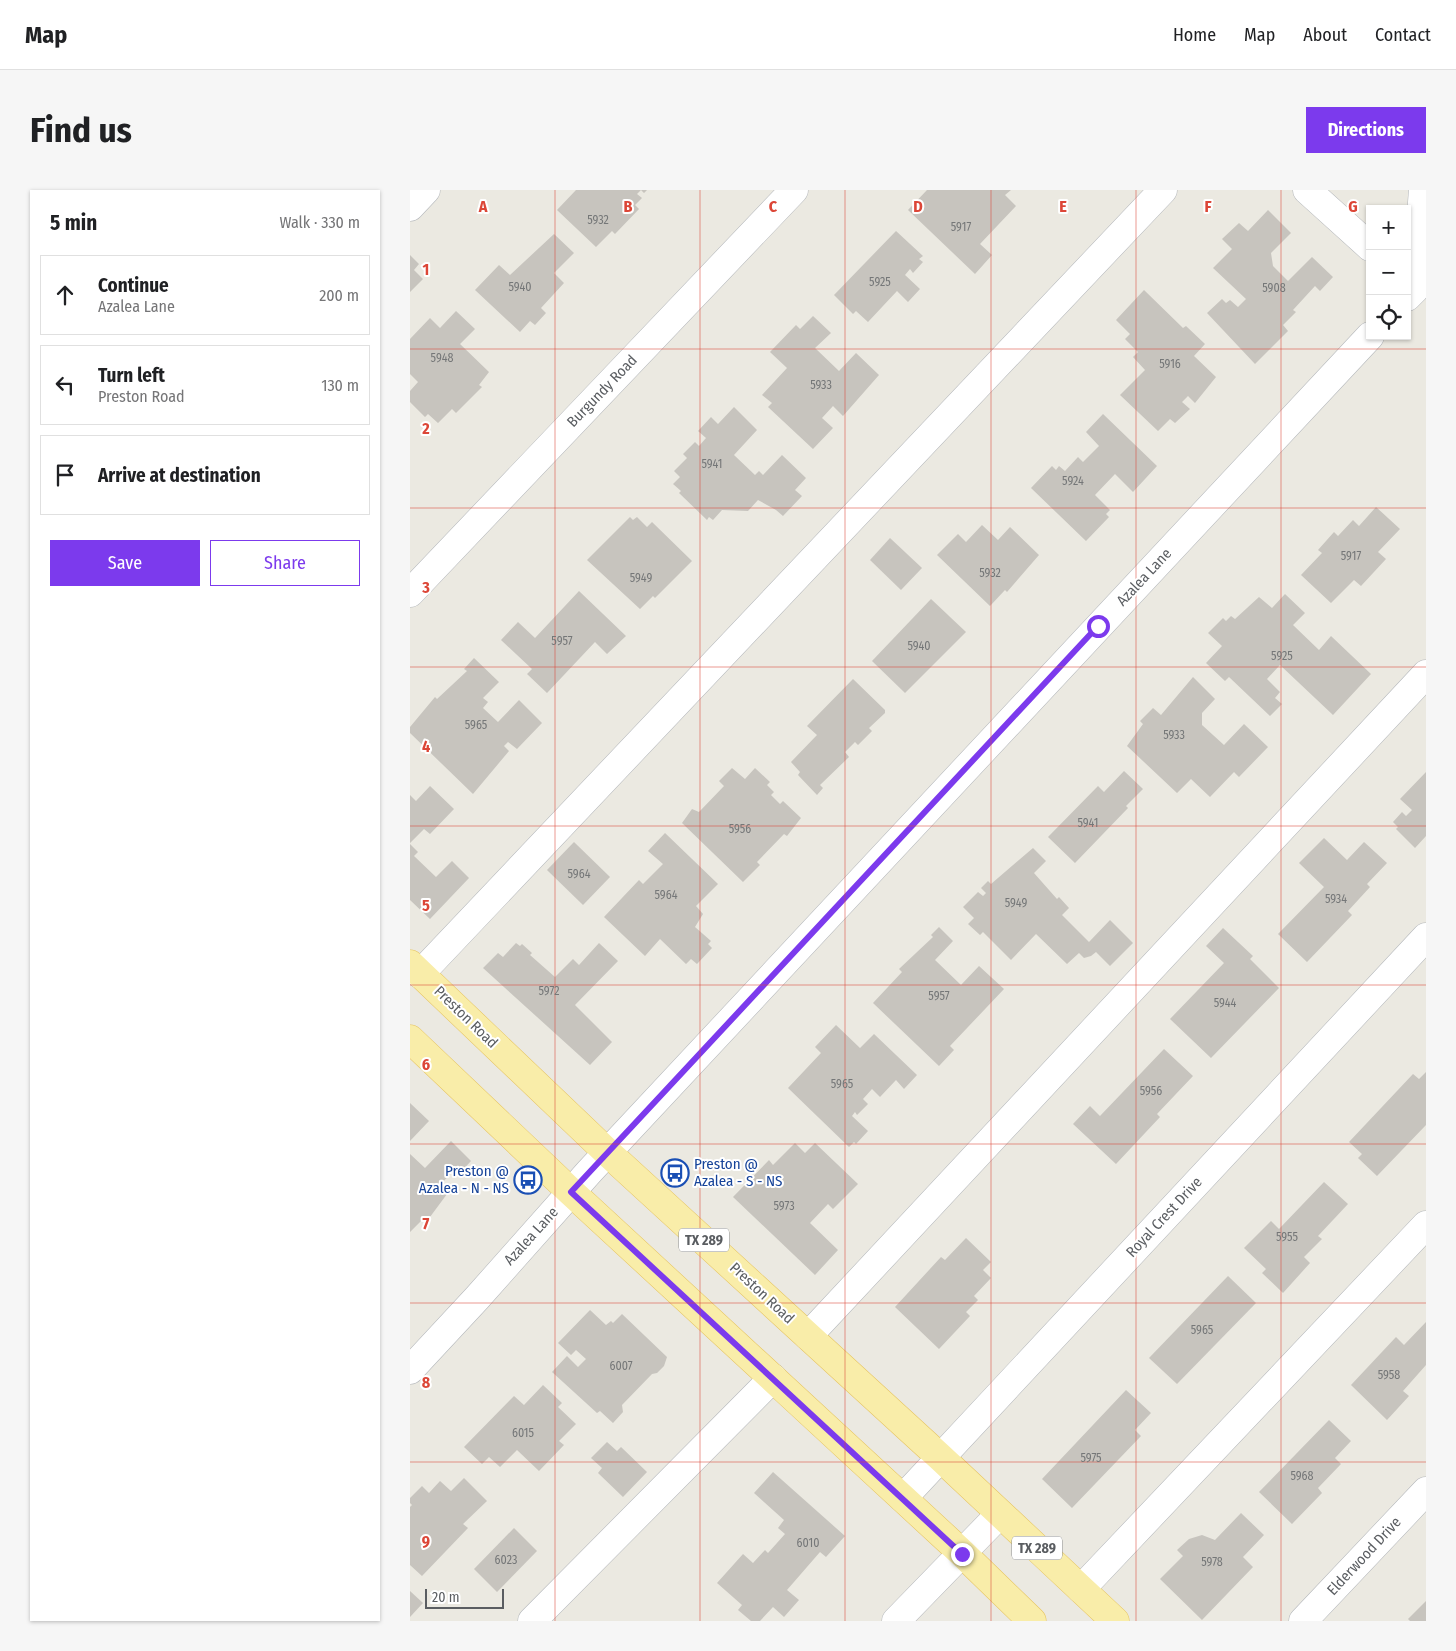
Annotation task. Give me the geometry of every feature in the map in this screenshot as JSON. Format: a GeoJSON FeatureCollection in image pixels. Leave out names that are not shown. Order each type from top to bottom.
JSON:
{"type":"FeatureCollection","features":[{"type":"Feature","properties":{"kind":"main road","name":"Preston Road"},"geometry":{"type":"LineString","coordinates":[[415,969],[608,1152],[940,1457],[1115,1621]]}},
{"type":"Feature","properties":{"kind":"main road"},"geometry":{"type":"LineString","coordinates":[[410,1039],[571,1192],[1032,1621]]}},
{"type":"Feature","properties":{"kind":"street"},"geometry":{"type":"LineString","coordinates":[[410,207],[426,190]]}},
{"type":"Feature","properties":{"kind":"street","name":"Burgundy Road"},"geometry":{"type":"LineString","coordinates":[[410,593],[794,190]]}},
{"type":"Feature","properties":{"kind":"street"},"geometry":{"type":"LineString","coordinates":[[415,969],[1163,190]]}},
{"type":"Feature","properties":{"kind":"street"},"geometry":{"type":"LineString","coordinates":[[1307,190],[1366,244]]}},
{"type":"Feature","properties":{"kind":"street"},"geometry":{"type":"LineString","coordinates":[[1414,292],[1423,190]]}},
{"type":"Feature","properties":{"kind":"street","name":"Azalea Lane"},"geometry":{"type":"LineString","coordinates":[[410,1370],[608,1152],[1366,340]]}},
{"type":"Feature","properties":{"kind":"street"},"geometry":{"type":"LineString","coordinates":[[808,1336],[1426,674]]}},
{"type":"Feature","properties":{"kind":"street","name":"Royal Crest Drive"},"geometry":{"type":"LineString","coordinates":[[902,1498],[1426,937]]}},
{"type":"Feature","properties":{"kind":"street"},"geometry":{"type":"LineString","coordinates":[[1081,1589],[1426,1225]]}},
{"type":"Feature","properties":{"kind":"street"},"geometry":{"type":"LineString","coordinates":[[532,1621],[773,1378]]}},
{"type":"Feature","properties":{"kind":"street","name":"Elderwood Drive"},"geometry":{"type":"LineString","coordinates":[[1303,1621],[1426,1491]]}},
{"type":"Feature","properties":{"kind":"street"},"geometry":{"type":"LineString","coordinates":[[896,1621],[1000,1514]]}},
{"type":"Feature","properties":{"kind":"building"},"geometry":{"type":"Polygon","coordinates":[[[576,190],[641,190],[637,194],[642,198],[635,205],[639,209],[615,234],[612,231],[596,247],[557,210],[576,190]]]}},
{"type":"Feature","properties":{"kind":"building"},"geometry":{"type":"Polygon","coordinates":[[[927,190],[1011,190],[1005,195],[1016,206],[980,244],[992,255],[975,274],[908,210],[927,190]]]}},
{"type":"Feature","properties":{"kind":"building"},"geometry":{"type":"Polygon","coordinates":[[[1268,210],[1291,233],[1271,253],[1273,266],[1288,281],[1312,257],[1333,277],[1320,291],[1315,286],[1293,310],[1296,312],[1283,325],[1288,331],[1255,364],[1207,313],[1222,299],[1226,303],[1230,300],[1238,307],[1246,299],[1213,268],[1232,249],[1222,239],[1239,223],[1248,231],[1268,210]]]}},
{"type":"Feature","properties":{"kind":"building"},"geometry":{"type":"Polygon","coordinates":[[[896,231],[923,256],[919,259],[923,262],[913,273],[910,269],[905,275],[920,289],[908,302],[897,291],[868,322],[856,311],[853,314],[834,295],[896,231]]]}},
{"type":"Feature","properties":{"kind":"building"},"geometry":{"type":"Polygon","coordinates":[[[554,234],[574,253],[554,273],[564,283],[541,308],[546,313],[535,325],[530,321],[520,332],[475,290],[499,265],[510,275],[554,234]]]}},
{"type":"Feature","properties":{"kind":"building"},"geometry":{"type":"Polygon","coordinates":[[[410,255],[419,264],[414,270],[423,279],[410,292],[410,255]]]}},
{"type":"Feature","properties":{"kind":"building"},"geometry":{"type":"Polygon","coordinates":[[[1144,290],[1183,328],[1186,326],[1205,344],[1194,356],[1216,377],[1195,403],[1188,396],[1182,402],[1190,409],[1175,423],[1170,419],[1158,431],[1120,395],[1145,370],[1133,357],[1138,352],[1125,339],[1130,334],[1116,320],[1144,290]]]}},
{"type":"Feature","properties":{"kind":"building"},"geometry":{"type":"Polygon","coordinates":[[[456,311],[475,329],[460,344],[489,372],[479,385],[482,387],[456,413],[452,409],[438,423],[428,414],[425,417],[410,402],[410,391],[418,382],[410,374],[410,339],[430,318],[440,328],[456,311]]]}},
{"type":"Feature","properties":{"kind":"building"},"geometry":{"type":"Polygon","coordinates":[[[813,316],[831,333],[815,348],[839,371],[856,353],[879,375],[843,416],[833,406],[822,418],[833,428],[813,449],[768,407],[772,403],[762,395],[787,368],[770,352],[796,325],[800,329],[813,316]]]}},
{"type":"Feature","properties":{"kind":"building"},"geometry":{"type":"Polygon","coordinates":[[[734,407],[757,430],[734,455],[755,475],[759,471],[763,475],[782,455],[806,478],[795,490],[802,496],[783,516],[758,500],[748,511],[722,510],[713,520],[709,517],[707,520],[679,493],[681,491],[673,484],[680,477],[674,471],[687,458],[683,454],[695,442],[699,446],[706,438],[698,431],[711,417],[718,424],[734,407]]]}},
{"type":"Feature","properties":{"kind":"building"},"geometry":{"type":"Polygon","coordinates":[[[1103,414],[1157,466],[1133,492],[1115,474],[1095,495],[1110,510],[1106,514],[1109,517],[1086,541],[1031,488],[1052,466],[1056,470],[1059,466],[1065,471],[1078,457],[1083,462],[1099,446],[1086,432],[1103,414]]]}},
{"type":"Feature","properties":{"kind":"building"},"geometry":{"type":"Polygon","coordinates":[[[1376,507],[1400,529],[1378,552],[1386,559],[1361,586],[1354,580],[1331,603],[1301,575],[1322,553],[1318,550],[1334,532],[1338,536],[1353,520],[1359,526],[1376,507]]]}},
{"type":"Feature","properties":{"kind":"building"},"geometry":{"type":"Polygon","coordinates":[[[630,517],[633,520],[637,517],[647,527],[652,522],[692,561],[655,598],[653,596],[640,609],[587,560],[630,517]]]}},
{"type":"Feature","properties":{"kind":"building"},"geometry":{"type":"Polygon","coordinates":[[[982,525],[998,540],[1010,527],[1039,555],[1007,592],[1005,590],[990,606],[937,555],[958,534],[966,542],[982,525]]]}},
{"type":"Feature","properties":{"kind":"building"},"geometry":{"type":"Polygon","coordinates":[[[890,538],[922,568],[901,590],[870,560],[890,538]]]}},
{"type":"Feature","properties":{"kind":"building"},"geometry":{"type":"Polygon","coordinates":[[[579,591],[626,636],[607,654],[595,642],[547,693],[527,674],[532,669],[501,640],[518,622],[535,638],[579,591]]]}},
{"type":"Feature","properties":{"kind":"building"},"geometry":{"type":"Polygon","coordinates":[[[1285,594],[1305,613],[1293,625],[1319,650],[1331,636],[1371,674],[1333,715],[1280,665],[1267,679],[1280,692],[1275,698],[1282,704],[1270,716],[1229,677],[1225,681],[1206,663],[1222,646],[1208,633],[1223,618],[1226,621],[1231,616],[1235,619],[1259,597],[1272,608],[1285,594]]]}},
{"type":"Feature","properties":{"kind":"building"},"geometry":{"type":"Polygon","coordinates":[[[931,599],[966,632],[905,693],[872,661],[931,599]]]}},
{"type":"Feature","properties":{"kind":"building"},"geometry":{"type":"Polygon","coordinates":[[[474,658],[499,682],[483,698],[488,702],[483,708],[498,722],[519,700],[542,723],[517,749],[508,742],[504,746],[509,751],[473,794],[410,733],[410,727],[435,697],[437,699],[467,671],[464,669],[474,658]]]}},
{"type":"Feature","properties":{"kind":"building"},"geometry":{"type":"Polygon","coordinates":[[[1193,677],[1215,699],[1202,713],[1202,725],[1224,745],[1244,724],[1268,747],[1239,777],[1234,772],[1210,797],[1191,779],[1177,793],[1127,746],[1143,724],[1140,721],[1153,708],[1161,715],[1193,677]]]}},
{"type":"Feature","properties":{"kind":"building"},"geometry":{"type":"Polygon","coordinates":[[[853,679],[885,710],[885,713],[869,728],[872,731],[858,745],[855,742],[845,752],[849,757],[820,785],[823,788],[817,795],[798,775],[800,772],[791,762],[817,735],[807,726],[853,679]]]}},
{"type":"Feature","properties":{"kind":"building"},"geometry":{"type":"Polygon","coordinates":[[[732,768],[745,779],[755,768],[770,782],[767,785],[774,792],[771,795],[780,804],[783,801],[801,818],[787,836],[784,834],[757,862],[760,865],[743,882],[682,823],[692,809],[699,812],[724,786],[719,781],[732,768]]]}},
{"type":"Feature","properties":{"kind":"building"},"geometry":{"type":"Polygon","coordinates":[[[1124,771],[1143,789],[1126,806],[1128,808],[1075,863],[1048,837],[1098,786],[1104,792],[1124,771]]]}},
{"type":"Feature","properties":{"kind":"building"},"geometry":{"type":"Polygon","coordinates":[[[1426,772],[1426,836],[1415,848],[1396,829],[1398,827],[1393,822],[1402,812],[1406,816],[1412,810],[1400,799],[1426,772]]]}},
{"type":"Feature","properties":{"kind":"building"},"geometry":{"type":"Polygon","coordinates":[[[430,786],[454,809],[430,834],[424,829],[410,843],[410,795],[416,801],[430,786]]]}},
{"type":"Feature","properties":{"kind":"building"},"geometry":{"type":"Polygon","coordinates":[[[665,833],[718,884],[696,906],[703,914],[695,927],[711,941],[708,944],[712,948],[697,964],[691,959],[686,964],[660,939],[645,956],[604,917],[639,880],[643,884],[663,864],[648,851],[665,833]]]}},
{"type":"Feature","properties":{"kind":"building"},"geometry":{"type":"Polygon","coordinates":[[[1324,838],[1347,860],[1364,842],[1387,863],[1367,884],[1370,887],[1348,911],[1352,915],[1307,962],[1278,934],[1324,887],[1299,863],[1324,838]]]}},
{"type":"Feature","properties":{"kind":"building"},"geometry":{"type":"Polygon","coordinates":[[[574,842],[610,877],[583,905],[547,870],[574,842]]]}},
{"type":"Feature","properties":{"kind":"building"},"geometry":{"type":"Polygon","coordinates":[[[410,844],[418,852],[414,856],[436,877],[452,861],[469,878],[430,919],[410,900],[410,844]]]}},
{"type":"Feature","properties":{"kind":"building"},"geometry":{"type":"Polygon","coordinates":[[[1033,848],[1046,861],[1034,873],[1057,899],[1059,897],[1069,908],[1062,915],[1089,942],[1110,920],[1133,943],[1110,966],[1096,952],[1084,958],[1079,953],[1067,964],[1036,934],[1011,960],[983,932],[980,935],[968,924],[974,918],[963,907],[978,892],[983,896],[986,893],[981,888],[988,881],[991,884],[1033,848]]]}},
{"type":"Feature","properties":{"kind":"building"},"geometry":{"type":"Polygon","coordinates":[[[939,927],[953,941],[935,960],[961,985],[979,966],[1004,989],[950,1046],[954,1050],[939,1066],[873,1003],[902,972],[899,969],[933,937],[931,935],[939,927]]]}},
{"type":"Feature","properties":{"kind":"building"},"geometry":{"type":"Polygon","coordinates":[[[1223,928],[1253,956],[1250,959],[1279,988],[1211,1058],[1170,1019],[1224,963],[1206,946],[1223,928]]]}},
{"type":"Feature","properties":{"kind":"building"},"geometry":{"type":"Polygon","coordinates":[[[516,943],[520,946],[522,944],[532,953],[530,955],[555,977],[573,959],[579,965],[599,943],[618,961],[575,1005],[612,1042],[590,1065],[483,968],[498,953],[503,957],[516,943]]]}},
{"type":"Feature","properties":{"kind":"building"},"geometry":{"type":"Polygon","coordinates":[[[836,1025],[860,1048],[874,1034],[917,1075],[904,1089],[896,1080],[880,1097],[872,1089],[863,1099],[868,1104],[857,1115],[855,1112],[852,1116],[868,1131],[856,1144],[854,1142],[849,1147],[788,1088],[821,1053],[815,1047],[836,1025]]]}},
{"type":"Feature","properties":{"kind":"building"},"geometry":{"type":"Polygon","coordinates":[[[1164,1049],[1193,1076],[1157,1114],[1160,1117],[1116,1164],[1073,1124],[1090,1106],[1100,1116],[1164,1049]]]}},
{"type":"Feature","properties":{"kind":"building"},"geometry":{"type":"Polygon","coordinates":[[[1426,1072],[1426,1125],[1377,1176],[1358,1158],[1362,1154],[1349,1142],[1413,1074],[1419,1079],[1426,1072]]]}},
{"type":"Feature","properties":{"kind":"building"},"geometry":{"type":"Polygon","coordinates":[[[410,1103],[429,1121],[410,1141],[410,1103]]]}},
{"type":"Feature","properties":{"kind":"building"},"geometry":{"type":"Polygon","coordinates":[[[451,1141],[471,1161],[459,1174],[455,1169],[442,1183],[450,1190],[427,1221],[424,1218],[410,1232],[410,1154],[425,1168],[451,1141]]]}},
{"type":"Feature","properties":{"kind":"building"},"geometry":{"type":"Polygon","coordinates":[[[795,1143],[805,1153],[815,1143],[858,1184],[833,1209],[828,1204],[810,1223],[838,1250],[815,1275],[733,1197],[769,1160],[773,1165],[795,1143]]]}},
{"type":"Feature","properties":{"kind":"building"},"geometry":{"type":"Polygon","coordinates":[[[1324,1182],[1348,1204],[1318,1236],[1322,1239],[1304,1257],[1310,1263],[1283,1293],[1262,1273],[1266,1269],[1244,1248],[1271,1221],[1279,1229],[1324,1182]]]}},
{"type":"Feature","properties":{"kind":"building"},"geometry":{"type":"Polygon","coordinates":[[[966,1238],[991,1262],[983,1270],[991,1278],[974,1296],[978,1300],[966,1312],[970,1316],[939,1349],[895,1307],[941,1257],[945,1260],[966,1238]]]}},
{"type":"Feature","properties":{"kind":"building"},"geometry":{"type":"Polygon","coordinates":[[[1228,1276],[1256,1303],[1177,1384],[1149,1358],[1228,1276]]]}},
{"type":"Feature","properties":{"kind":"building"},"geometry":{"type":"Polygon","coordinates":[[[590,1310],[606,1325],[611,1321],[613,1323],[622,1314],[667,1357],[664,1366],[657,1373],[652,1374],[622,1405],[623,1412],[613,1423],[600,1411],[597,1413],[552,1372],[567,1356],[578,1367],[586,1359],[576,1350],[571,1355],[558,1343],[590,1310]]]}},
{"type":"Feature","properties":{"kind":"building"},"geometry":{"type":"Polygon","coordinates":[[[1426,1322],[1426,1365],[1403,1391],[1409,1396],[1387,1420],[1351,1385],[1396,1337],[1404,1345],[1426,1322]]]}},
{"type":"Feature","properties":{"kind":"building"},"geometry":{"type":"Polygon","coordinates":[[[543,1385],[562,1403],[558,1407],[576,1424],[559,1441],[564,1445],[539,1471],[517,1450],[500,1467],[489,1457],[482,1464],[464,1447],[514,1396],[524,1405],[543,1385]]]}},
{"type":"Feature","properties":{"kind":"building"},"geometry":{"type":"Polygon","coordinates":[[[1126,1390],[1151,1413],[1135,1430],[1141,1436],[1072,1508],[1042,1479],[1126,1390]]]}},
{"type":"Feature","properties":{"kind":"building"},"geometry":{"type":"Polygon","coordinates":[[[1329,1420],[1351,1441],[1335,1458],[1341,1464],[1318,1488],[1322,1493],[1292,1524],[1259,1492],[1329,1420]]]}},
{"type":"Feature","properties":{"kind":"building"},"geometry":{"type":"Polygon","coordinates":[[[607,1442],[617,1451],[621,1447],[647,1472],[623,1497],[598,1473],[602,1468],[591,1458],[607,1442]]]}},
{"type":"Feature","properties":{"kind":"building"},"geometry":{"type":"Polygon","coordinates":[[[773,1472],[845,1536],[826,1557],[820,1552],[787,1590],[799,1600],[784,1617],[773,1607],[760,1621],[751,1621],[738,1610],[742,1605],[717,1583],[743,1554],[753,1563],[765,1550],[768,1553],[785,1534],[778,1528],[784,1520],[754,1493],[773,1472]]]}},
{"type":"Feature","properties":{"kind":"building"},"geometry":{"type":"Polygon","coordinates":[[[464,1478],[487,1501],[463,1524],[468,1528],[422,1576],[410,1565],[410,1507],[412,1505],[410,1498],[422,1486],[429,1493],[440,1481],[451,1491],[464,1478]]]}},
{"type":"Feature","properties":{"kind":"building"},"geometry":{"type":"Polygon","coordinates":[[[1241,1513],[1264,1535],[1243,1557],[1253,1567],[1202,1620],[1160,1579],[1183,1556],[1177,1550],[1189,1539],[1202,1535],[1215,1540],[1241,1513]]]}},
{"type":"Feature","properties":{"kind":"building"},"geometry":{"type":"Polygon","coordinates":[[[514,1528],[537,1551],[497,1592],[474,1569],[514,1528]]]}},
{"type":"Feature","properties":{"kind":"building"},"geometry":{"type":"Polygon","coordinates":[[[410,1591],[423,1603],[410,1617],[410,1591]]]}},
{"type":"Feature","properties":{"kind":"building"},"geometry":{"type":"Polygon","coordinates":[[[1426,1601],[1426,1621],[1410,1621],[1408,1619],[1426,1601]]]}},
{"type":"Feature","properties":{"kind":"place","name":"Preston @ Azalea - S - NS"},"geometry":{"type":"Point","coordinates":[675,1173]}},
{"type":"Feature","properties":{"kind":"place","name":"Preston @ Azalea - N - NS"},"geometry":{"type":"Point","coordinates":[528,1180]}},
{"type":"Feature","properties":{"kind":"route"},"geometry":{"type":"LineString","coordinates":[[962,1554],[571,1192],[1098,626]]}}]}
